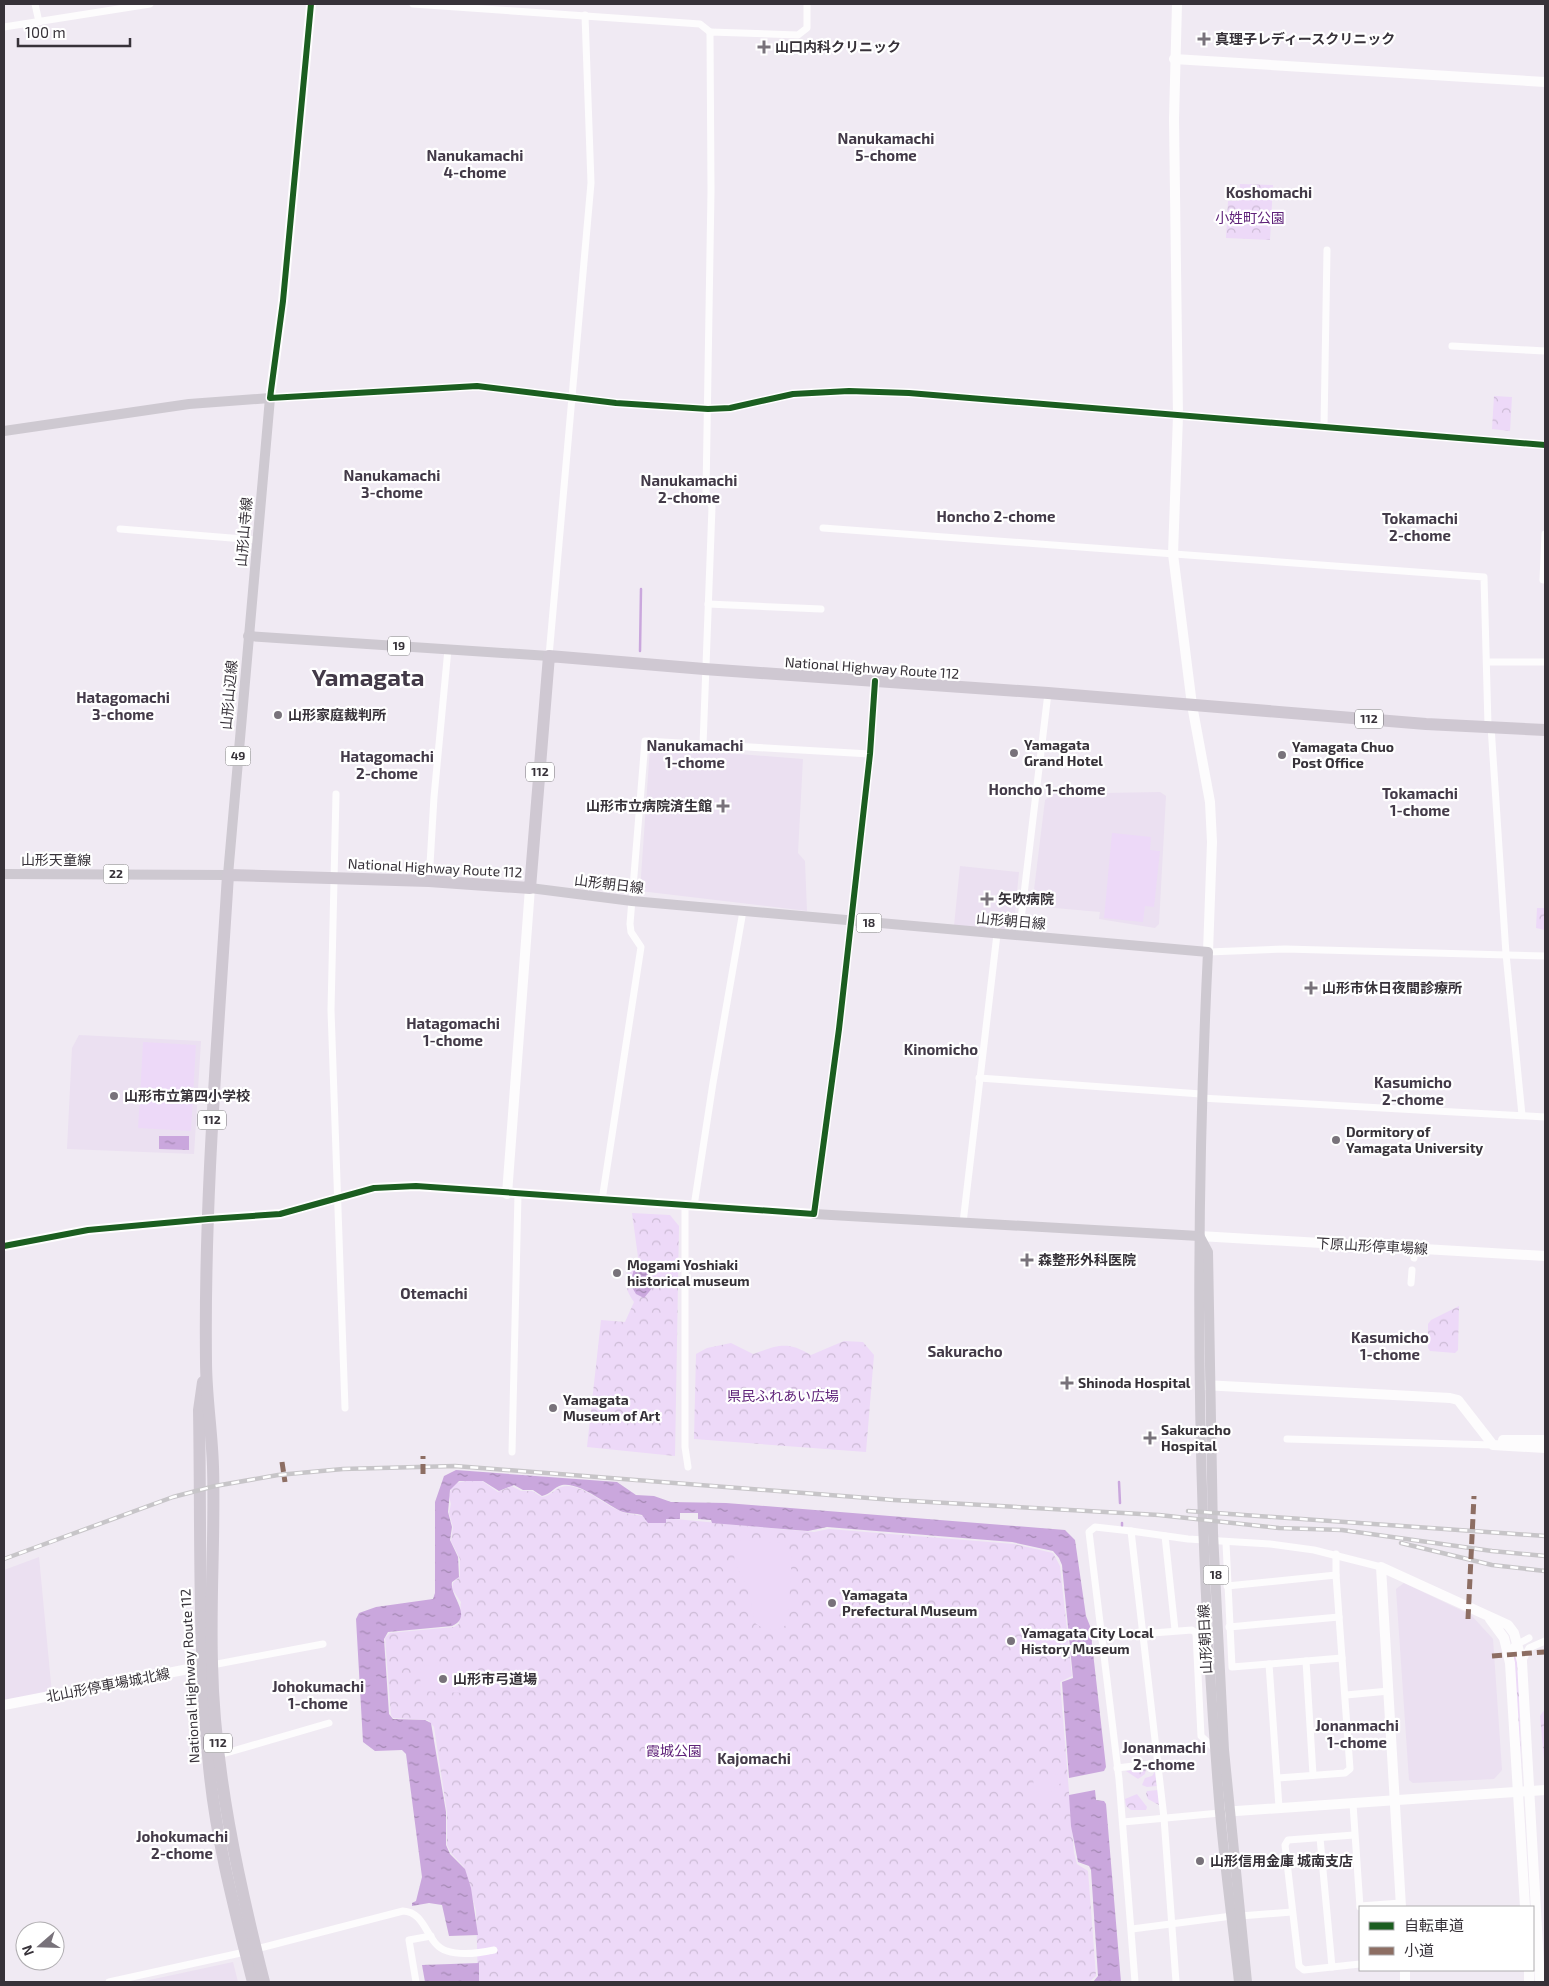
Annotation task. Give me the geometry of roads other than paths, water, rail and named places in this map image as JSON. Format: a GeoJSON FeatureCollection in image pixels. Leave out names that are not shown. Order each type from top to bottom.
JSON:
{"type":"FeatureCollection","features":[{"type":"Feature","properties":{"kind":"highway","name":"National Highway Route 112"},"geometry":{"type":"LineString","coordinates":[[253,1982],[251,1951],[234,1853],[207,1666],[213,1499],[213,1469],[206,1364],[209,1157],[228,875],[429,881],[530,888],[549,656],[704,669],[1048,692],[1426,724],[1545,730]]}},
{"type":"Feature","properties":{"kind":"highway","name":"National Highway Route 112"},"geometry":{"type":"LineString","coordinates":[[206,1364],[199,1410],[208,1757],[223,1856],[251,1951],[264,1982]]}},
{"type":"Feature","properties":{"kind":"main road"},"geometry":{"type":"LineString","coordinates":[[4,431],[189,404],[270,398]]}},
{"type":"Feature","properties":{"kind":"main road","name":"山形山寺線"},"geometry":{"type":"LineString","coordinates":[[248,636],[270,398]]}},
{"type":"Feature","properties":{"kind":"main road","name":"19"},"geometry":{"type":"LineString","coordinates":[[248,636],[549,656]]}},
{"type":"Feature","properties":{"kind":"main road","name":"山形山辺線"},"geometry":{"type":"LineString","coordinates":[[228,875],[248,636]]}},
{"type":"Feature","properties":{"kind":"main road","name":"山形天童線"},"geometry":{"type":"LineString","coordinates":[[4,874],[228,875]]}},
{"type":"Feature","properties":{"kind":"main road","name":"山形朝日線"},"geometry":{"type":"LineString","coordinates":[[530,888],[632,901],[1208,952],[1201,1096],[1199,1236],[1206,1385],[1203,1504],[1224,1812]]}},
{"type":"Feature","properties":{"kind":"main road"},"geometry":{"type":"LineString","coordinates":[[814,1214],[1199,1236]]}},
{"type":"Feature","properties":{"kind":"main road","name":"山形朝日線"},"geometry":{"type":"LineString","coordinates":[[1219,1735],[1216,1750],[1236,1916],[1247,1982]]}},
{"type":"Feature","properties":{"kind":"main road","name":"山形朝日線"},"geometry":{"type":"LineString","coordinates":[[1236,1916],[1239,1982]]}},
{"type":"Feature","properties":{"kind":"street"},"geometry":{"type":"LineString","coordinates":[[35,4],[39,22]]}},
{"type":"Feature","properties":{"kind":"street"},"geometry":{"type":"LineString","coordinates":[[4,27],[150,4]]}},
{"type":"Feature","properties":{"kind":"street"},"geometry":{"type":"LineString","coordinates":[[311,4],[283,300],[270,398],[476,386],[662,407],[708,409],[730,408],[793,394],[849,391],[909,393],[1545,445]]}},
{"type":"Feature","properties":{"kind":"street"},"geometry":{"type":"LineString","coordinates":[[413,4],[700,24],[710,32],[798,35],[807,28],[807,4]]}},
{"type":"Feature","properties":{"kind":"street"},"geometry":{"type":"LineString","coordinates":[[1178,4],[1174,59],[1178,416],[1173,554],[1192,705],[1210,802],[1212,842],[1208,952],[1285,949],[1545,956]]}},
{"type":"Feature","properties":{"kind":"street"},"geometry":{"type":"LineString","coordinates":[[549,656],[590,183],[585,15]]}},
{"type":"Feature","properties":{"kind":"street"},"geometry":{"type":"LineString","coordinates":[[703,744],[706,676],[704,669],[712,507],[706,492],[711,191],[710,32]]}},
{"type":"Feature","properties":{"kind":"street"},"geometry":{"type":"LineString","coordinates":[[1174,59],[1545,82]]}},
{"type":"Feature","properties":{"kind":"street"},"geometry":{"type":"LineString","coordinates":[[1324,427],[1327,250]]}},
{"type":"Feature","properties":{"kind":"street"},"geometry":{"type":"LineString","coordinates":[[1452,346],[1545,351]]}},
{"type":"Feature","properties":{"kind":"street"},"geometry":{"type":"LineString","coordinates":[[822,528],[1484,577],[1490,726],[1506,954],[1522,1115]]}},
{"type":"Feature","properties":{"kind":"street"},"geometry":{"type":"LineString","coordinates":[[120,529],[257,540]]}},
{"type":"Feature","properties":{"kind":"street"},"geometry":{"type":"LineString","coordinates":[[1543,580],[1545,534]]}},
{"type":"Feature","properties":{"kind":"street"},"geometry":{"type":"LineString","coordinates":[[708,604],[821,609]]}},
{"type":"Feature","properties":{"kind":"street"},"geometry":{"type":"LineString","coordinates":[[429,881],[448,649]]}},
{"type":"Feature","properties":{"kind":"street"},"geometry":{"type":"LineString","coordinates":[[1487,662],[1545,662]]}},
{"type":"Feature","properties":{"kind":"street"},"geometry":{"type":"LineString","coordinates":[[4,1246],[62,1234],[208,1219],[280,1214],[374,1188],[416,1186],[814,1214],[839,1029],[870,754],[875,681]]}},
{"type":"Feature","properties":{"kind":"street"},"geometry":{"type":"LineString","coordinates":[[1019,936],[1048,692]]}},
{"type":"Feature","properties":{"kind":"street"},"geometry":{"type":"LineString","coordinates":[[602,1200],[640,947],[631,932],[645,740],[870,754]]}},
{"type":"Feature","properties":{"kind":"street"},"geometry":{"type":"LineString","coordinates":[[336,794],[331,1010],[345,1408]]}},
{"type":"Feature","properties":{"kind":"street"},"geometry":{"type":"LineString","coordinates":[[512,1452],[513,1194],[530,888]]}},
{"type":"Feature","properties":{"kind":"street"},"geometry":{"type":"LineString","coordinates":[[688,1467],[685,1438],[689,1206],[743,911]]}},
{"type":"Feature","properties":{"kind":"street"},"geometry":{"type":"LineString","coordinates":[[963,1223],[997,934]]}},
{"type":"Feature","properties":{"kind":"street"},"geometry":{"type":"LineString","coordinates":[[979,1078],[1201,1096],[1545,1117]]}},
{"type":"Feature","properties":{"kind":"street","name":"下原山形停車場線"},"geometry":{"type":"LineString","coordinates":[[1199,1236],[1414,1254],[1545,1256]]}},
{"type":"Feature","properties":{"kind":"street"},"geometry":{"type":"LineString","coordinates":[[1411,1283],[1412,1270]]}},
{"type":"Feature","properties":{"kind":"street"},"geometry":{"type":"LineString","coordinates":[[1206,1385],[1450,1398],[1458,1400],[1493,1445]]}},
{"type":"Feature","properties":{"kind":"street"},"geometry":{"type":"LineString","coordinates":[[1287,1438],[1545,1448]]}},
{"type":"Feature","properties":{"kind":"street"},"geometry":{"type":"LineString","coordinates":[[1493,1445],[1506,1439],[1545,1440]]}},
{"type":"Feature","properties":{"kind":"street"},"geometry":{"type":"LineString","coordinates":[[1135,1982],[1123,1822],[1089,1532],[1094,1527],[1226,1543],[1270,1544],[1336,1554],[1381,1567],[1497,1618],[1516,1638],[1522,1662],[1525,1906]]}},
{"type":"Feature","properties":{"kind":"street"},"geometry":{"type":"LineString","coordinates":[[1132,1531],[1164,1818],[1176,1982]]}},
{"type":"Feature","properties":{"kind":"street"},"geometry":{"type":"LineString","coordinates":[[1165,1536],[1175,1630]]}},
{"type":"Feature","properties":{"kind":"street"},"geometry":{"type":"LineString","coordinates":[[1226,1543],[1232,1667],[1342,1658]]}},
{"type":"Feature","properties":{"kind":"street"},"geometry":{"type":"LineString","coordinates":[[1278,1778],[1345,1773],[1350,1769],[1336,1554]]}},
{"type":"Feature","properties":{"kind":"street"},"geometry":{"type":"LineString","coordinates":[[1380,1906],[1401,1905],[1381,1567]]}},
{"type":"Feature","properties":{"kind":"street"},"geometry":{"type":"LineString","coordinates":[[1227,1586],[1336,1575]]}},
{"type":"Feature","properties":{"kind":"street"},"geometry":{"type":"LineString","coordinates":[[1485,1614],[1501,1630],[1510,1663],[1534,1906]]}},
{"type":"Feature","properties":{"kind":"street"},"geometry":{"type":"LineString","coordinates":[[1229,1627],[1340,1618]]}},
{"type":"Feature","properties":{"kind":"street"},"geometry":{"type":"LineString","coordinates":[[1100,1637],[1175,1630],[1192,1630],[1196,1633],[1201,1736],[1216,1750]]}},
{"type":"Feature","properties":{"kind":"street"},"geometry":{"type":"LineString","coordinates":[[1516,1638],[1545,1640]]}},
{"type":"Feature","properties":{"kind":"street"},"geometry":{"type":"LineString","coordinates":[[1510,1663],[1516,1638]]}},
{"type":"Feature","properties":{"kind":"street"},"geometry":{"type":"LineString","coordinates":[[1522,1662],[1529,1648],[1545,1640]]}},
{"type":"Feature","properties":{"kind":"street"},"geometry":{"type":"LineString","coordinates":[[207,1666],[323,1644]]}},
{"type":"Feature","properties":{"kind":"street"},"geometry":{"type":"LineString","coordinates":[[1306,1662],[1313,1775]]}},
{"type":"Feature","properties":{"kind":"street"},"geometry":{"type":"LineString","coordinates":[[1269,1664],[1279,1807]]}},
{"type":"Feature","properties":{"kind":"street","name":"北山形停車場城北線"},"geometry":{"type":"LineString","coordinates":[[4,1706],[207,1666]]}},
{"type":"Feature","properties":{"kind":"street"},"geometry":{"type":"LineString","coordinates":[[1346,1695],[1389,1691]]}},
{"type":"Feature","properties":{"kind":"street"},"geometry":{"type":"LineString","coordinates":[[220,1754],[329,1724]]}},
{"type":"Feature","properties":{"kind":"street"},"geometry":{"type":"LineString","coordinates":[[1117,1768],[1158,1762]]}},
{"type":"Feature","properties":{"kind":"street"},"geometry":{"type":"LineString","coordinates":[[1123,1822],[1279,1807],[1353,1804],[1545,1790]]}},
{"type":"Feature","properties":{"kind":"street"},"geometry":{"type":"LineString","coordinates":[[1353,1804],[1360,1906]]}},
{"type":"Feature","properties":{"kind":"street"},"geometry":{"type":"LineString","coordinates":[[1354,1835],[1288,1840],[1285,1845],[1299,1966],[1304,1970],[1359,1964]]}},
{"type":"Feature","properties":{"kind":"street"},"geometry":{"type":"LineString","coordinates":[[1320,1838],[1332,1967]]}},
{"type":"Feature","properties":{"kind":"street"},"geometry":{"type":"LineString","coordinates":[[109,1982],[251,1951],[403,1911],[416,1914],[439,1947],[446,1951],[476,1953],[494,1950]]}},
{"type":"Feature","properties":{"kind":"street"},"geometry":{"type":"LineString","coordinates":[[1534,1911],[1540,1982]]}},
{"type":"Feature","properties":{"kind":"street"},"geometry":{"type":"LineString","coordinates":[[1132,1929],[1236,1916],[1292,1912]]}},
{"type":"Feature","properties":{"kind":"street"},"geometry":{"type":"LineString","coordinates":[[416,1982],[409,1940],[431,1936]]}},
{"type":"Feature","properties":{"kind":"water"},"geometry":{"type":"Polygon","coordinates":[[[159,1136],[189,1136],[189,1150],[159,1149],[159,1136]]]}},
{"type":"Feature","properties":{"kind":"water"},"geometry":{"type":"Polygon","coordinates":[[[643,1263],[650,1266],[653,1287],[644,1298],[636,1294],[630,1284],[634,1269],[643,1263]]]}},
{"type":"Feature","properties":{"kind":"water"},"geometry":{"type":"Polygon","coordinates":[[[456,1470],[617,1482],[636,1495],[654,1496],[671,1502],[726,1503],[1065,1530],[1075,1540],[1086,1616],[1090,1626],[1106,1767],[1104,1771],[1069,1778],[1062,1682],[1073,1678],[1062,1565],[1053,1551],[1012,1542],[827,1527],[808,1531],[712,1523],[711,1520],[698,1519],[698,1513],[680,1513],[680,1519],[666,1519],[666,1523],[648,1523],[642,1515],[623,1512],[585,1490],[569,1485],[559,1486],[542,1496],[533,1490],[523,1490],[514,1485],[499,1491],[483,1481],[459,1481],[450,1490],[448,1512],[452,1527],[450,1540],[458,1557],[459,1577],[452,1582],[452,1588],[461,1611],[461,1617],[452,1626],[388,1632],[384,1639],[389,1714],[393,1719],[425,1720],[431,1723],[446,1812],[446,1845],[450,1854],[465,1869],[471,1888],[478,1935],[449,1936],[442,1905],[429,1903],[412,1906],[412,1903],[416,1901],[422,1877],[406,1754],[402,1750],[375,1751],[363,1742],[356,1619],[359,1613],[376,1607],[433,1599],[435,1593],[435,1502],[444,1476],[456,1470]]]}},
{"type":"Feature","properties":{"kind":"water"},"geometry":{"type":"Polygon","coordinates":[[[1095,1790],[1096,1800],[1104,1801],[1106,1804],[1121,1982],[1093,1982],[1098,1976],[1091,1870],[1089,1866],[1078,1862],[1071,1826],[1069,1795],[1095,1790]]]}},
{"type":"Feature","properties":{"kind":"water"},"geometry":{"type":"Polygon","coordinates":[[[479,1963],[479,1982],[425,1982],[422,1965],[479,1963]]]}},
{"type":"Feature","properties":{"kind":"waterway"},"geometry":{"type":"LineString","coordinates":[[640,651],[641,589]]}},
{"type":"Feature","properties":{"kind":"waterway"},"geometry":{"type":"LineString","coordinates":[[1119,1482],[1120,1503]]}},
{"type":"Feature","properties":{"kind":"railway"},"geometry":{"type":"LineString","coordinates":[[4,1559],[173,1497],[215,1486],[278,1475],[343,1469],[455,1466],[894,1500],[1159,1515],[1279,1528],[1342,1530],[1492,1551],[1545,1556]]}},
{"type":"Feature","properties":{"kind":"railway"},"geometry":{"type":"LineString","coordinates":[[1188,1511],[1545,1536]]}},
{"type":"Feature","properties":{"kind":"railway"},"geometry":{"type":"LineString","coordinates":[[1401,1543],[1492,1565],[1545,1571]]}},
{"type":"Feature","properties":{"kind":"place","name":"真理子レディースクリニック"},"geometry":{"type":"Point","coordinates":[1204,39]}},
{"type":"Feature","properties":{"kind":"place","name":"山口内科クリニック"},"geometry":{"type":"Point","coordinates":[764,47]}},
{"type":"Feature","properties":{"kind":"place","name":"山形家庭裁判所"},"geometry":{"type":"Point","coordinates":[278,715]}},
{"type":"Feature","properties":{"kind":"place","name":"Yamagata Grand Hotel"},"geometry":{"type":"Point","coordinates":[1014,753]}},
{"type":"Feature","properties":{"kind":"place","name":"Yamagata Chuo Post Office"},"geometry":{"type":"Point","coordinates":[1282,755]}},
{"type":"Feature","properties":{"kind":"place","name":"山形市立病院済生館"},"geometry":{"type":"Point","coordinates":[723,806]}},
{"type":"Feature","properties":{"kind":"place","name":"矢吹病院"},"geometry":{"type":"Point","coordinates":[987,899]}},
{"type":"Feature","properties":{"kind":"place","name":"山形市休日夜間診療所"},"geometry":{"type":"Point","coordinates":[1311,988]}},
{"type":"Feature","properties":{"kind":"place","name":"山形市立第四小学校"},"geometry":{"type":"Point","coordinates":[114,1096]}},
{"type":"Feature","properties":{"kind":"place","name":"Dormitory of Yamagata University"},"geometry":{"type":"Point","coordinates":[1336,1140]}},
{"type":"Feature","properties":{"kind":"place","name":"森整形外科医院"},"geometry":{"type":"Point","coordinates":[1027,1260]}},
{"type":"Feature","properties":{"kind":"place","name":"Mogami Yoshiaki historical museum"},"geometry":{"type":"Point","coordinates":[617,1273]}},
{"type":"Feature","properties":{"kind":"place","name":"Shinoda Hospital"},"geometry":{"type":"Point","coordinates":[1067,1383]}},
{"type":"Feature","properties":{"kind":"place","name":"Yamagata Museum of Art"},"geometry":{"type":"Point","coordinates":[553,1408]}},
{"type":"Feature","properties":{"kind":"place","name":"Sakuracho Hospital"},"geometry":{"type":"Point","coordinates":[1150,1438]}},
{"type":"Feature","properties":{"kind":"place","name":"Yamagata Prefectural Museum"},"geometry":{"type":"Point","coordinates":[832,1603]}},
{"type":"Feature","properties":{"kind":"place","name":"Yamagata City Local History Museum"},"geometry":{"type":"Point","coordinates":[1011,1641]}},
{"type":"Feature","properties":{"kind":"place","name":"山形市弓道場"},"geometry":{"type":"Point","coordinates":[443,1679]}},
{"type":"Feature","properties":{"kind":"place","name":"山形信用金庫 城南支店"},"geometry":{"type":"Point","coordinates":[1200,1861]}},
{"type":"Feature","properties":{"kind":"district","name":"Nanukamachi 5-chome"},"geometry":{"type":"Point","coordinates":[886,148]}},
{"type":"Feature","properties":{"kind":"district","name":"Nanukamachi 4-chome"},"geometry":{"type":"Point","coordinates":[475,164]}},
{"type":"Feature","properties":{"kind":"district","name":"Koshomachi"},"geometry":{"type":"Point","coordinates":[1269,193]}},
{"type":"Feature","properties":{"kind":"district","name":"Nanukamachi 3-chome"},"geometry":{"type":"Point","coordinates":[392,484]}},
{"type":"Feature","properties":{"kind":"district","name":"Nanukamachi 2-chome"},"geometry":{"type":"Point","coordinates":[689,490]}},
{"type":"Feature","properties":{"kind":"district","name":"Honcho 2-chome"},"geometry":{"type":"Point","coordinates":[996,517]}},
{"type":"Feature","properties":{"kind":"district","name":"Tokamachi 2-chome"},"geometry":{"type":"Point","coordinates":[1420,528]}},
{"type":"Feature","properties":{"kind":"district","name":"Yamagata"},"geometry":{"type":"Point","coordinates":[368,678]}},
{"type":"Feature","properties":{"kind":"district","name":"Hatagomachi 3-chome"},"geometry":{"type":"Point","coordinates":[123,706]}},
{"type":"Feature","properties":{"kind":"district","name":"Nanukamachi 1-chome"},"geometry":{"type":"Point","coordinates":[695,754]}},
{"type":"Feature","properties":{"kind":"district","name":"Hatagomachi 2-chome"},"geometry":{"type":"Point","coordinates":[387,766]}},
{"type":"Feature","properties":{"kind":"district","name":"Honcho 1-chome"},"geometry":{"type":"Point","coordinates":[1047,790]}},
{"type":"Feature","properties":{"kind":"district","name":"Tokamachi 1-chome"},"geometry":{"type":"Point","coordinates":[1420,802]}},
{"type":"Feature","properties":{"kind":"district","name":"Hatagomachi 1-chome"},"geometry":{"type":"Point","coordinates":[453,1032]}},
{"type":"Feature","properties":{"kind":"district","name":"Kinomicho"},"geometry":{"type":"Point","coordinates":[941,1050]}},
{"type":"Feature","properties":{"kind":"district","name":"Kasumicho 2-chome"},"geometry":{"type":"Point","coordinates":[1413,1092]}},
{"type":"Feature","properties":{"kind":"district","name":"Otemachi"},"geometry":{"type":"Point","coordinates":[434,1294]}},
{"type":"Feature","properties":{"kind":"district","name":"Kasumicho 1-chome"},"geometry":{"type":"Point","coordinates":[1390,1346]}},
{"type":"Feature","properties":{"kind":"district","name":"Sakuracho"},"geometry":{"type":"Point","coordinates":[965,1352]}},
{"type":"Feature","properties":{"kind":"district","name":"Johokumachi 1-chome"},"geometry":{"type":"Point","coordinates":[318,1696]}},
{"type":"Feature","properties":{"kind":"district","name":"Jonanmachi 1-chome"},"geometry":{"type":"Point","coordinates":[1357,1734]}},
{"type":"Feature","properties":{"kind":"district","name":"Jonanmachi 2-chome"},"geometry":{"type":"Point","coordinates":[1164,1756]}},
{"type":"Feature","properties":{"kind":"district","name":"Kajomachi"},"geometry":{"type":"Point","coordinates":[754,1759]}},
{"type":"Feature","properties":{"kind":"district","name":"Johokumachi 2-chome"},"geometry":{"type":"Point","coordinates":[182,1846]}},
{"type":"Feature","properties":{"kind":"park label","name":"小姓町公園"},"geometry":{"type":"Point","coordinates":[1250,218]}},
{"type":"Feature","properties":{"kind":"park label","name":"県民ふれあい広場"},"geometry":{"type":"Point","coordinates":[783,1396]}},
{"type":"Feature","properties":{"kind":"park label","name":"霞城公園"},"geometry":{"type":"Point","coordinates":[674,1751]}}]}
